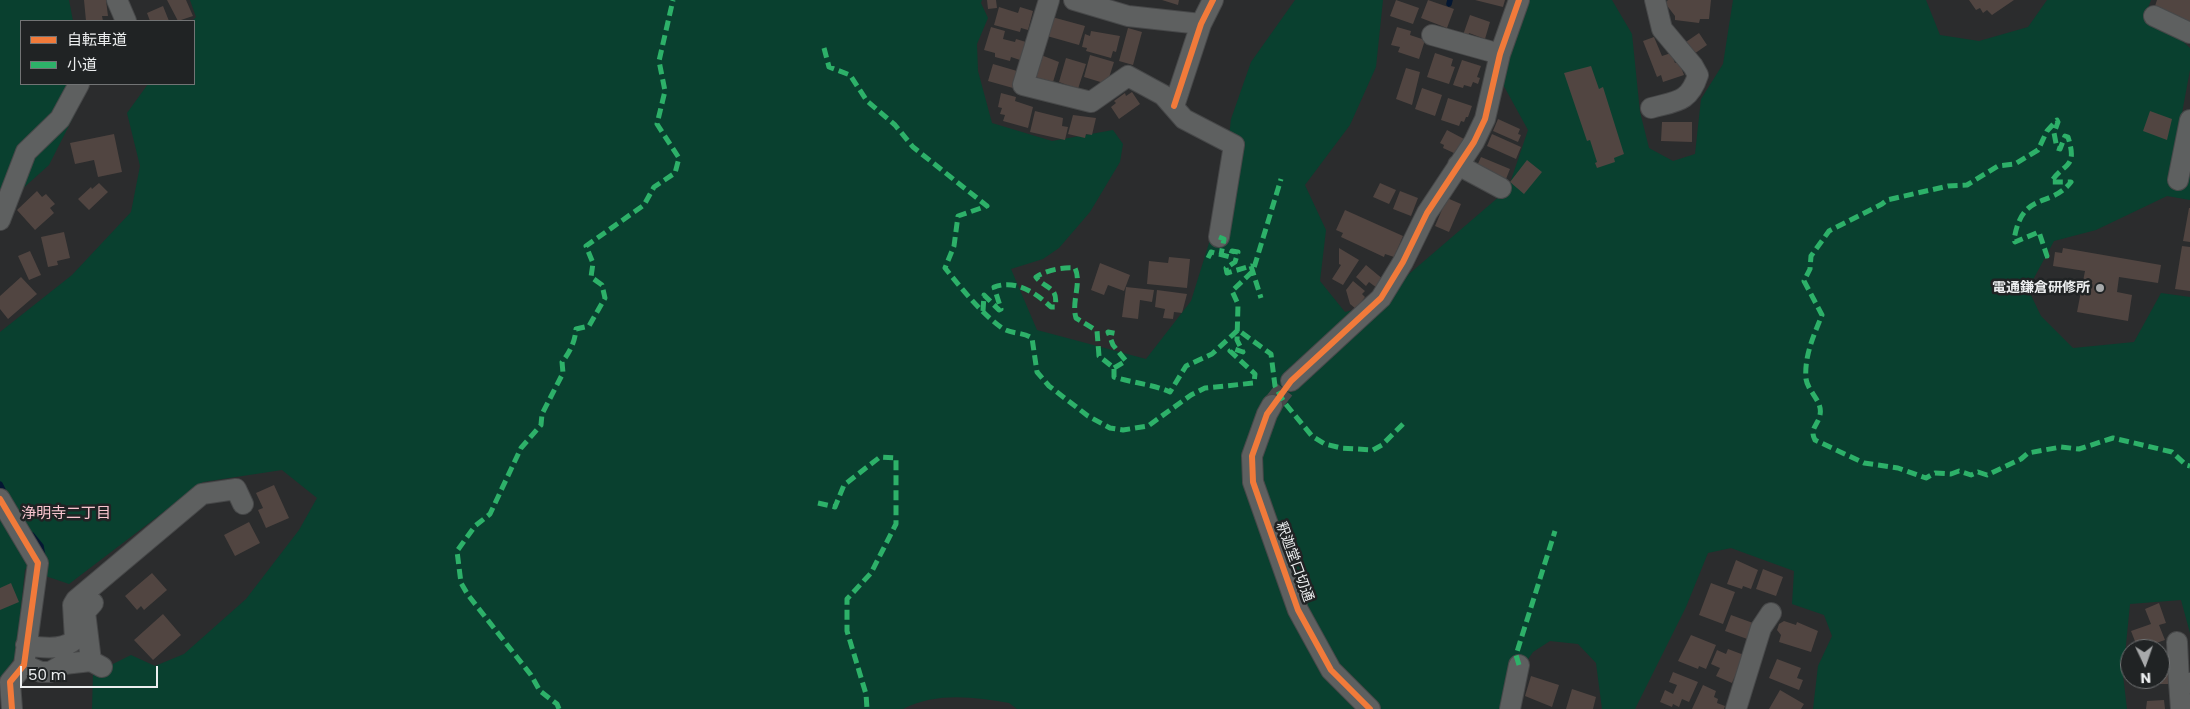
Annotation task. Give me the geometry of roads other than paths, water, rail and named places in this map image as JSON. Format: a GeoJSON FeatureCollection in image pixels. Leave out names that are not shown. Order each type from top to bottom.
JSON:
{"type":"FeatureCollection","features":[{"type":"Feature","properties":{"kind":"street"},"geometry":{"type":"LineString","coordinates":[[117,0],[126,20]]}},
{"type":"Feature","properties":{"kind":"street"},"geometry":{"type":"LineString","coordinates":[[1048,0],[1023,85],[1090,102],[1128,76],[1163,94],[1184,120],[1234,145],[1219,237]]}},
{"type":"Feature","properties":{"kind":"street"},"geometry":{"type":"LineString","coordinates":[[1074,0],[1128,16],[1201,24]]}},
{"type":"Feature","properties":{"kind":"street"},"geometry":{"type":"LineString","coordinates":[[1174,106],[1201,24],[1213,0]]}},
{"type":"Feature","properties":{"kind":"street"},"geometry":{"type":"LineString","coordinates":[[1291,381],[1381,298],[1403,262],[1427,213],[1474,142],[1485,119],[1500,54],[1519,0]]}},
{"type":"Feature","properties":{"kind":"street"},"geometry":{"type":"LineString","coordinates":[[1651,108],[1682,100],[1692,91],[1698,75],[1694,66],[1662,29],[1657,9]]}},
{"type":"Feature","properties":{"kind":"street"},"geometry":{"type":"LineString","coordinates":[[2154,16],[2190,33]]}},
{"type":"Feature","properties":{"kind":"street"},"geometry":{"type":"LineString","coordinates":[[1432,35],[1500,54]]}},
{"type":"Feature","properties":{"kind":"street"},"geometry":{"type":"LineString","coordinates":[[0,220],[26,152],[60,120],[78,85]]}},
{"type":"Feature","properties":{"kind":"street"},"geometry":{"type":"LineString","coordinates":[[2178,180],[2190,120]]}},
{"type":"Feature","properties":{"kind":"street"},"geometry":{"type":"LineString","coordinates":[[1458,165],[1501,188]]}},
{"type":"Feature","properties":{"kind":"street","name":"釈迦堂口切通"},"geometry":{"type":"LineString","coordinates":[[1272,405],[1252,456],[1253,482],[1298,610],[1332,670],[1370,709]]}},
{"type":"Feature","properties":{"kind":"street"},"geometry":{"type":"LineString","coordinates":[[26,645],[46,648],[72,643],[75,639],[73,605],[76,600],[202,494],[236,489],[243,504]]}},
{"type":"Feature","properties":{"kind":"street"},"geometry":{"type":"LineString","coordinates":[[0,499],[38,563],[24,665],[10,682],[12,709]]}},
{"type":"Feature","properties":{"kind":"street"},"geometry":{"type":"LineString","coordinates":[[24,665],[41,672],[50,672],[64,664],[96,664],[85,612],[93,603]]}},
{"type":"Feature","properties":{"kind":"street"},"geometry":{"type":"LineString","coordinates":[[1736,709],[1761,628],[1771,613]]}},
{"type":"Feature","properties":{"kind":"street"},"geometry":{"type":"LineString","coordinates":[[2178,642],[2185,683],[2181,709]]}},
{"type":"Feature","properties":{"kind":"street"},"geometry":{"type":"LineString","coordinates":[[1517,708],[1519,665]]}},
{"type":"Feature","properties":{"kind":"waterway"},"geometry":{"type":"LineString","coordinates":[[1449,4],[1450,0]]}},
{"type":"Feature","properties":{"kind":"waterway"},"geometry":{"type":"LineString","coordinates":[[0,484],[6,496]]}},
{"type":"Feature","properties":{"kind":"waterway"},"geometry":{"type":"LineString","coordinates":[[32,535],[41,546],[43,557]]}},
{"type":"Feature","properties":{"kind":"tunnel"},"geometry":{"type":"LineString","coordinates":[[1272,405],[1291,381]]}},
{"type":"Feature","properties":{"kind":"place","name":"電通鎌倉研修所"},"geometry":{"type":"Point","coordinates":[2100,288]}},
{"type":"Feature","properties":{"kind":"district","name":"浄明寺二丁目"},"geometry":{"type":"Point","coordinates":[66,514]}}]}
